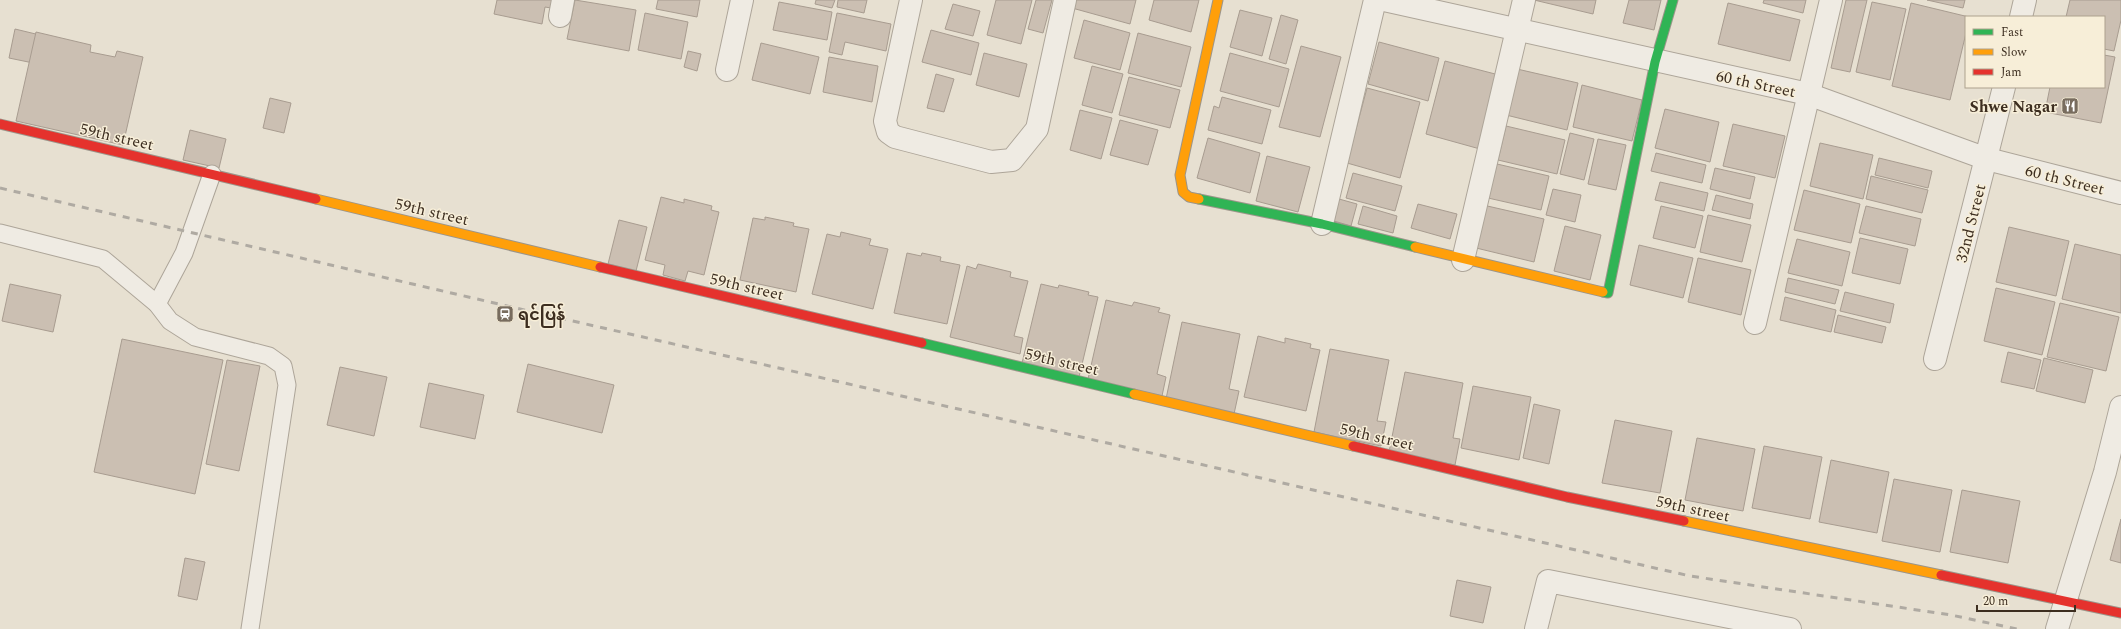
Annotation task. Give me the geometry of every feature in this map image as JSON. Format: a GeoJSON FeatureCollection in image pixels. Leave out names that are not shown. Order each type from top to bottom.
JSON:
{"type":"FeatureCollection","features":[{"type":"Feature","properties":{"kind":"street"},"geometry":{"type":"LineString","coordinates":[[727,70],[742,0]]}},
{"type":"Feature","properties":{"kind":"street"},"geometry":{"type":"LineString","coordinates":[[911,0],[885,121],[888,132],[895,137],[991,162],[1012,160],[1036,129],[1065,0]]}},
{"type":"Feature","properties":{"kind":"street"},"geometry":{"type":"LineString","coordinates":[[1218,0],[1180,175],[1183,192],[1189,197],[1322,224],[1463,260],[1608,293],[1655,62],[1673,0]]}},
{"type":"Feature","properties":{"kind":"street"},"geometry":{"type":"LineString","coordinates":[[1322,224],[1375,0]]}},
{"type":"Feature","properties":{"kind":"street","name":"60 th Street"},"geometry":{"type":"LineString","coordinates":[[1384,0],[1655,62],[1808,94],[1987,159],[2121,193]]}},
{"type":"Feature","properties":{"kind":"street"},"geometry":{"type":"LineString","coordinates":[[1463,260],[1524,0]]}},
{"type":"Feature","properties":{"kind":"street"},"geometry":{"type":"LineString","coordinates":[[1755,323],[1831,0]]}},
{"type":"Feature","properties":{"kind":"street"},"geometry":{"type":"LineString","coordinates":[[2020,16],[2024,0]]}},
{"type":"Feature","properties":{"kind":"street","name":"32nd Street"},"geometry":{"type":"LineString","coordinates":[[1935,359],[1987,159],[2004,88]]}},
{"type":"Feature","properties":{"kind":"street","name":"59th street"},"geometry":{"type":"LineString","coordinates":[[0,124],[1567,497],[2121,613]]}},
{"type":"Feature","properties":{"kind":"street"},"geometry":{"type":"LineString","coordinates":[[2057,629],[2064,601],[2104,472],[2121,407]]}},
{"type":"Feature","properties":{"kind":"street"},"geometry":{"type":"LineString","coordinates":[[1536,629],[1548,581],[1789,629]]}},
{"type":"Feature","properties":{"kind":"lane"},"geometry":{"type":"LineString","coordinates":[[156,304],[184,252],[212,174]]}},
{"type":"Feature","properties":{"kind":"lane"},"geometry":{"type":"LineString","coordinates":[[0,233],[103,259],[156,304],[170,321],[195,337],[269,356],[284,366],[287,385],[250,629]]}},
{"type":"Feature","properties":{"kind":"building"},"geometry":{"type":"Polygon","coordinates":[[[497,0],[553,0],[551,8],[545,7],[542,24],[494,14],[497,0]]]}},
{"type":"Feature","properties":{"kind":"building"},"geometry":{"type":"Polygon","coordinates":[[[575,0],[636,10],[629,51],[567,39],[575,0]]]}},
{"type":"Feature","properties":{"kind":"building"},"geometry":{"type":"Polygon","coordinates":[[[658,0],[700,0],[697,17],[656,9],[658,0]]]}},
{"type":"Feature","properties":{"kind":"building"},"geometry":{"type":"Polygon","coordinates":[[[816,0],[835,0],[832,8],[815,4],[816,0]]]}},
{"type":"Feature","properties":{"kind":"building"},"geometry":{"type":"Polygon","coordinates":[[[838,0],[867,0],[864,13],[837,7],[838,0]]]}},
{"type":"Feature","properties":{"kind":"building"},"geometry":{"type":"Polygon","coordinates":[[[996,0],[1032,0],[1021,44],[987,35],[996,0]]]}},
{"type":"Feature","properties":{"kind":"building"},"geometry":{"type":"Polygon","coordinates":[[[1036,0],[1052,0],[1043,33],[1028,29],[1036,0]]]}},
{"type":"Feature","properties":{"kind":"building"},"geometry":{"type":"Polygon","coordinates":[[[1074,0],[1136,0],[1130,24],[1072,8],[1074,0]]]}},
{"type":"Feature","properties":{"kind":"building"},"geometry":{"type":"Polygon","coordinates":[[[1154,0],[1199,0],[1191,32],[1149,20],[1154,0]]]}},
{"type":"Feature","properties":{"kind":"building"},"geometry":{"type":"Polygon","coordinates":[[[1534,0],[1596,0],[1593,14],[1534,0]]]}},
{"type":"Feature","properties":{"kind":"building"},"geometry":{"type":"Polygon","coordinates":[[[1629,0],[1661,0],[1654,30],[1623,23],[1629,0]]]}},
{"type":"Feature","properties":{"kind":"building"},"geometry":{"type":"Polygon","coordinates":[[[1764,0],[1806,0],[1803,13],[1763,3],[1764,0]]]}},
{"type":"Feature","properties":{"kind":"building"},"geometry":{"type":"Polygon","coordinates":[[[1846,0],[1867,0],[1850,72],[1831,68],[1846,0]]]}},
{"type":"Feature","properties":{"kind":"building"},"geometry":{"type":"Polygon","coordinates":[[[1927,0],[1965,0],[1963,8],[1927,0]]]}},
{"type":"Feature","properties":{"kind":"building"},"geometry":{"type":"Polygon","coordinates":[[[2070,0],[2121,0],[2121,20],[2114,51],[2105,49],[2105,16],[2066,16],[2070,0]]]}},
{"type":"Feature","properties":{"kind":"building"},"geometry":{"type":"Polygon","coordinates":[[[779,2],[832,12],[827,40],[773,30],[779,2]]]}},
{"type":"Feature","properties":{"kind":"building"},"geometry":{"type":"Polygon","coordinates":[[[1872,2],[1906,9],[1890,80],[1856,72],[1872,2]]]}},
{"type":"Feature","properties":{"kind":"building"},"geometry":{"type":"Polygon","coordinates":[[[1728,3],[1800,20],[1790,61],[1718,44],[1728,3]]]}},
{"type":"Feature","properties":{"kind":"building"},"geometry":{"type":"Polygon","coordinates":[[[1911,3],[1965,16],[1965,37],[1950,100],[1892,86],[1911,3]]]}},
{"type":"Feature","properties":{"kind":"building"},"geometry":{"type":"Polygon","coordinates":[[[953,4],[980,11],[973,36],[945,29],[953,4]]]}},
{"type":"Feature","properties":{"kind":"building"},"geometry":{"type":"Polygon","coordinates":[[[1240,10],[1272,18],[1262,56],[1230,47],[1240,10]]]}},
{"type":"Feature","properties":{"kind":"building"},"geometry":{"type":"Polygon","coordinates":[[[645,13],[688,22],[681,59],[638,50],[645,13]]]}},
{"type":"Feature","properties":{"kind":"building"},"geometry":{"type":"Polygon","coordinates":[[[837,13],[891,24],[886,51],[845,42],[842,55],[829,52],[837,13]]]}},
{"type":"Feature","properties":{"kind":"building"},"geometry":{"type":"Polygon","coordinates":[[[1281,15],[1298,20],[1286,64],[1269,59],[1281,15]]]}},
{"type":"Feature","properties":{"kind":"building"},"geometry":{"type":"Polygon","coordinates":[[[1084,20],[1130,33],[1120,70],[1074,58],[1084,20]]]}},
{"type":"Feature","properties":{"kind":"building"},"geometry":{"type":"Polygon","coordinates":[[[15,29],[44,36],[38,64],[9,58],[15,29]]]}},
{"type":"Feature","properties":{"kind":"building"},"geometry":{"type":"Polygon","coordinates":[[[931,30],[979,43],[971,75],[922,62],[931,30]]]}},
{"type":"Feature","properties":{"kind":"building"},"geometry":{"type":"Polygon","coordinates":[[[36,32],[91,45],[90,52],[115,57],[117,51],[143,57],[123,145],[16,121],[36,32]]]}},
{"type":"Feature","properties":{"kind":"building"},"geometry":{"type":"Polygon","coordinates":[[[1138,33],[1191,47],[1181,87],[1128,73],[1138,33]]]}},
{"type":"Feature","properties":{"kind":"building"},"geometry":{"type":"Polygon","coordinates":[[[1379,42],[1439,58],[1428,101],[1368,84],[1379,42]]]}},
{"type":"Feature","properties":{"kind":"building"},"geometry":{"type":"Polygon","coordinates":[[[761,43],[819,57],[810,94],[752,80],[761,43]]]}},
{"type":"Feature","properties":{"kind":"building"},"geometry":{"type":"Polygon","coordinates":[[[1301,46],[1341,57],[1320,137],[1279,127],[1301,46]]]}},
{"type":"Feature","properties":{"kind":"building"},"geometry":{"type":"Polygon","coordinates":[[[688,51],[701,54],[697,71],[684,67],[688,51]]]}},
{"type":"Feature","properties":{"kind":"building"},"geometry":{"type":"Polygon","coordinates":[[[984,53],[1027,64],[1019,97],[976,85],[984,53]]]}},
{"type":"Feature","properties":{"kind":"building"},"geometry":{"type":"Polygon","coordinates":[[[1230,53],[1289,69],[1279,107],[1220,91],[1230,53]]]}},
{"type":"Feature","properties":{"kind":"building"},"geometry":{"type":"Polygon","coordinates":[[[2105,55],[2115,57],[2101,123],[2045,112],[2050,88],[2105,88],[2105,55]]]}},
{"type":"Feature","properties":{"kind":"building"},"geometry":{"type":"Polygon","coordinates":[[[829,57],[878,66],[872,102],[823,92],[829,57]]]}},
{"type":"Feature","properties":{"kind":"building"},"geometry":{"type":"Polygon","coordinates":[[[1445,61],[1499,75],[1480,149],[1426,134],[1445,61]]]}},
{"type":"Feature","properties":{"kind":"building"},"geometry":{"type":"Polygon","coordinates":[[[1092,66],[1123,74],[1112,113],[1082,105],[1092,66]]]}},
{"type":"Feature","properties":{"kind":"building"},"geometry":{"type":"Polygon","coordinates":[[[1517,69],[1578,83],[1567,130],[1506,115],[1517,69]]]}},
{"type":"Feature","properties":{"kind":"building"},"geometry":{"type":"Polygon","coordinates":[[[936,74],[954,79],[944,112],[927,108],[936,74]]]}},
{"type":"Feature","properties":{"kind":"building"},"geometry":{"type":"Polygon","coordinates":[[[1129,77],[1180,90],[1170,128],[1119,115],[1129,77]]]}},
{"type":"Feature","properties":{"kind":"building"},"geometry":{"type":"Polygon","coordinates":[[[1582,85],[1642,100],[1632,141],[1573,127],[1582,85]]]}},
{"type":"Feature","properties":{"kind":"building"},"geometry":{"type":"Polygon","coordinates":[[[1367,88],[1420,102],[1400,178],[1347,163],[1367,88]]]}},
{"type":"Feature","properties":{"kind":"building"},"geometry":{"type":"Polygon","coordinates":[[[1222,97],[1271,110],[1262,144],[1208,130],[1214,106],[1219,108],[1222,97]]]}},
{"type":"Feature","properties":{"kind":"building"},"geometry":{"type":"Polygon","coordinates":[[[270,98],[291,103],[284,133],[263,128],[270,98]]]}},
{"type":"Feature","properties":{"kind":"building"},"geometry":{"type":"Polygon","coordinates":[[[1665,109],[1719,122],[1710,162],[1655,148],[1665,109]]]}},
{"type":"Feature","properties":{"kind":"building"},"geometry":{"type":"Polygon","coordinates":[[[1080,110],[1112,118],[1101,159],[1070,150],[1080,110]]]}},
{"type":"Feature","properties":{"kind":"building"},"geometry":{"type":"Polygon","coordinates":[[[1120,120],[1158,130],[1148,165],[1110,155],[1120,120]]]}},
{"type":"Feature","properties":{"kind":"building"},"geometry":{"type":"Polygon","coordinates":[[[1733,124],[1785,136],[1775,178],[1723,166],[1733,124]]]}},
{"type":"Feature","properties":{"kind":"building"},"geometry":{"type":"Polygon","coordinates":[[[1506,126],[1565,140],[1557,174],[1498,160],[1506,126]]]}},
{"type":"Feature","properties":{"kind":"building"},"geometry":{"type":"Polygon","coordinates":[[[190,130],[226,139],[219,168],[183,160],[190,130]]]}},
{"type":"Feature","properties":{"kind":"building"},"geometry":{"type":"Polygon","coordinates":[[[1570,133],[1594,139],[1584,180],[1560,174],[1570,133]]]}},
{"type":"Feature","properties":{"kind":"building"},"geometry":{"type":"Polygon","coordinates":[[[1208,138],[1260,153],[1250,193],[1197,178],[1208,138]]]}},
{"type":"Feature","properties":{"kind":"building"},"geometry":{"type":"Polygon","coordinates":[[[1598,139],[1626,145],[1616,190],[1588,184],[1598,139]]]}},
{"type":"Feature","properties":{"kind":"building"},"geometry":{"type":"Polygon","coordinates":[[[1820,143],[1873,155],[1863,199],[1810,186],[1820,143]]]}},
{"type":"Feature","properties":{"kind":"building"},"geometry":{"type":"Polygon","coordinates":[[[1656,153],[1706,165],[1702,183],[1651,171],[1656,153]]]}},
{"type":"Feature","properties":{"kind":"building"},"geometry":{"type":"Polygon","coordinates":[[[1267,156],[1310,167],[1298,212],[1256,201],[1267,156]]]}},
{"type":"Feature","properties":{"kind":"building"},"geometry":{"type":"Polygon","coordinates":[[[1879,158],[1932,171],[1928,188],[1875,175],[1879,158]]]}},
{"type":"Feature","properties":{"kind":"building"},"geometry":{"type":"Polygon","coordinates":[[[1497,164],[1549,176],[1541,210],[1488,198],[1497,164]]]}},
{"type":"Feature","properties":{"kind":"building"},"geometry":{"type":"Polygon","coordinates":[[[1715,168],[1755,177],[1750,199],[1710,189],[1715,168]]]}},
{"type":"Feature","properties":{"kind":"building"},"geometry":{"type":"Polygon","coordinates":[[[1353,173],[1402,186],[1395,211],[1346,198],[1353,173]]]}},
{"type":"Feature","properties":{"kind":"building"},"geometry":{"type":"Polygon","coordinates":[[[1871,176],[1928,190],[1922,213],[1866,199],[1871,176]]]}},
{"type":"Feature","properties":{"kind":"building"},"geometry":{"type":"Polygon","coordinates":[[[1660,182],[1708,193],[1704,211],[1655,200],[1660,182]]]}},
{"type":"Feature","properties":{"kind":"building"},"geometry":{"type":"Polygon","coordinates":[[[1553,189],[1581,195],[1575,222],[1546,215],[1553,189]]]}},
{"type":"Feature","properties":{"kind":"building"},"geometry":{"type":"Polygon","coordinates":[[[1804,190],[1860,204],[1851,243],[1794,230],[1804,190]]]}},
{"type":"Feature","properties":{"kind":"building"},"geometry":{"type":"Polygon","coordinates":[[[1716,195],[1753,204],[1750,219],[1712,210],[1716,195]]]}},
{"type":"Feature","properties":{"kind":"building"},"geometry":{"type":"Polygon","coordinates":[[[661,197],[684,203],[684,199],[712,206],[711,210],[719,212],[704,275],[688,271],[685,281],[663,275],[665,265],[645,260],[661,197]]]}},
{"type":"Feature","properties":{"kind":"building"},"geometry":{"type":"Polygon","coordinates":[[[1339,199],[1357,204],[1351,226],[1334,221],[1339,199]]]}},
{"type":"Feature","properties":{"kind":"building"},"geometry":{"type":"Polygon","coordinates":[[[1418,204],[1457,214],[1450,239],[1411,228],[1418,204]]]}},
{"type":"Feature","properties":{"kind":"building"},"geometry":{"type":"Polygon","coordinates":[[[1483,205],[1544,219],[1534,262],[1472,247],[1483,205]]]}},
{"type":"Feature","properties":{"kind":"building"},"geometry":{"type":"Polygon","coordinates":[[[1363,206],[1397,216],[1393,233],[1358,224],[1363,206]]]}},
{"type":"Feature","properties":{"kind":"building"},"geometry":{"type":"Polygon","coordinates":[[[1661,206],[1703,216],[1695,248],[1653,238],[1661,206]]]}},
{"type":"Feature","properties":{"kind":"building"},"geometry":{"type":"Polygon","coordinates":[[[1866,206],[1921,219],[1915,246],[1859,233],[1866,206]]]}},
{"type":"Feature","properties":{"kind":"building"},"geometry":{"type":"Polygon","coordinates":[[[1708,215],[1751,225],[1742,262],[1700,252],[1708,215]]]}},
{"type":"Feature","properties":{"kind":"building"},"geometry":{"type":"Polygon","coordinates":[[[765,217],[794,223],[793,226],[809,229],[796,292],[740,280],[753,218],[765,220],[765,217]]]}},
{"type":"Feature","properties":{"kind":"building"},"geometry":{"type":"Polygon","coordinates":[[[619,220],[647,227],[636,271],[608,264],[619,220]]]}},
{"type":"Feature","properties":{"kind":"building"},"geometry":{"type":"Polygon","coordinates":[[[1565,226],[1601,235],[1590,280],[1554,271],[1565,226]]]}},
{"type":"Feature","properties":{"kind":"building"},"geometry":{"type":"Polygon","coordinates":[[[2009,227],[2069,241],[2056,296],[1996,282],[2009,227]]]}},
{"type":"Feature","properties":{"kind":"building"},"geometry":{"type":"Polygon","coordinates":[[[841,232],[871,239],[869,245],[888,249],[873,309],[812,294],[827,234],[840,237],[841,232]]]}},
{"type":"Feature","properties":{"kind":"building"},"geometry":{"type":"Polygon","coordinates":[[[1860,238],[1908,249],[1900,284],[1852,273],[1860,238]]]}},
{"type":"Feature","properties":{"kind":"building"},"geometry":{"type":"Polygon","coordinates":[[[1797,239],[1850,252],[1842,286],[1788,273],[1797,239]]]}},
{"type":"Feature","properties":{"kind":"building"},"geometry":{"type":"Polygon","coordinates":[[[2075,244],[2121,255],[2121,313],[2062,299],[2075,244]]]}},
{"type":"Feature","properties":{"kind":"building"},"geometry":{"type":"Polygon","coordinates":[[[1639,245],[1693,258],[1683,298],[1630,285],[1639,245]]]}},
{"type":"Feature","properties":{"kind":"building"},"geometry":{"type":"Polygon","coordinates":[[[907,253],[921,256],[922,253],[941,257],[940,261],[960,265],[947,324],[894,313],[907,253]]]}},
{"type":"Feature","properties":{"kind":"building"},"geometry":{"type":"Polygon","coordinates":[[[1698,258],[1751,270],[1741,315],[1688,302],[1698,258]]]}},
{"type":"Feature","properties":{"kind":"building"},"geometry":{"type":"Polygon","coordinates":[[[978,264],[1011,272],[1010,277],[1028,281],[1014,336],[1023,338],[1020,354],[950,337],[967,266],[976,269],[978,264]]]}},
{"type":"Feature","properties":{"kind":"building"},"geometry":{"type":"Polygon","coordinates":[[[1788,278],[1839,290],[1835,304],[1785,292],[1788,278]]]}},
{"type":"Feature","properties":{"kind":"building"},"geometry":{"type":"Polygon","coordinates":[[[10,284],[61,295],[53,332],[2,321],[10,284]]]}},
{"type":"Feature","properties":{"kind":"building"},"geometry":{"type":"Polygon","coordinates":[[[1041,284],[1058,288],[1059,285],[1089,292],[1088,295],[1098,297],[1079,377],[1022,363],[1041,284]]]}},
{"type":"Feature","properties":{"kind":"building"},"geometry":{"type":"Polygon","coordinates":[[[1996,288],[2055,302],[2042,355],[1984,341],[1996,288]]]}},
{"type":"Feature","properties":{"kind":"building"},"geometry":{"type":"Polygon","coordinates":[[[1845,292],[1894,304],[1890,323],[1840,311],[1845,292]]]}},
{"type":"Feature","properties":{"kind":"building"},"geometry":{"type":"Polygon","coordinates":[[[1785,297],[1836,310],[1831,332],[1780,320],[1785,297]]]}},
{"type":"Feature","properties":{"kind":"building"},"geometry":{"type":"Polygon","coordinates":[[[1106,300],[1132,306],[1134,302],[1160,308],[1158,312],[1170,315],[1157,374],[1166,377],[1162,396],[1088,379],[1106,300]]]}},
{"type":"Feature","properties":{"kind":"building"},"geometry":{"type":"Polygon","coordinates":[[[2060,303],[2119,317],[2106,371],[2047,357],[2060,303]]]}},
{"type":"Feature","properties":{"kind":"building"},"geometry":{"type":"Polygon","coordinates":[[[1838,315],[1886,327],[1882,343],[1834,332],[1838,315]]]}},
{"type":"Feature","properties":{"kind":"building"},"geometry":{"type":"Polygon","coordinates":[[[1182,322],[1240,334],[1229,389],[1239,391],[1234,414],[1166,399],[1182,322]]]}},
{"type":"Feature","properties":{"kind":"building"},"geometry":{"type":"Polygon","coordinates":[[[1258,336],[1285,343],[1285,338],[1311,344],[1310,348],[1320,350],[1306,411],[1244,397],[1258,336]]]}},
{"type":"Feature","properties":{"kind":"building"},"geometry":{"type":"Polygon","coordinates":[[[122,339],[223,360],[195,494],[94,472],[122,339]]]}},
{"type":"Feature","properties":{"kind":"building"},"geometry":{"type":"Polygon","coordinates":[[[1330,349],[1389,360],[1377,421],[1386,422],[1381,446],[1314,432],[1330,349]]]}},
{"type":"Feature","properties":{"kind":"building"},"geometry":{"type":"Polygon","coordinates":[[[2008,352],[2041,360],[2034,389],[2001,382],[2008,352]]]}},
{"type":"Feature","properties":{"kind":"building"},"geometry":{"type":"Polygon","coordinates":[[[2044,358],[2093,370],[2085,403],[2036,391],[2044,358]]]}},
{"type":"Feature","properties":{"kind":"building"},"geometry":{"type":"Polygon","coordinates":[[[227,360],[260,366],[239,471],[206,464],[227,360]]]}},
{"type":"Feature","properties":{"kind":"building"},"geometry":{"type":"Polygon","coordinates":[[[528,364],[614,385],[602,433],[517,412],[528,364]]]}},
{"type":"Feature","properties":{"kind":"building"},"geometry":{"type":"Polygon","coordinates":[[[340,367],[387,377],[374,436],[327,425],[340,367]]]}},
{"type":"Feature","properties":{"kind":"building"},"geometry":{"type":"Polygon","coordinates":[[[1405,372],[1463,383],[1453,438],[1460,439],[1455,465],[1389,452],[1405,372]]]}},
{"type":"Feature","properties":{"kind":"building"},"geometry":{"type":"Polygon","coordinates":[[[429,383],[484,395],[475,439],[420,427],[429,383]]]}},
{"type":"Feature","properties":{"kind":"building"},"geometry":{"type":"Polygon","coordinates":[[[1473,386],[1531,397],[1519,460],[1461,448],[1473,386]]]}},
{"type":"Feature","properties":{"kind":"building"},"geometry":{"type":"Polygon","coordinates":[[[1534,404],[1560,410],[1549,464],[1523,458],[1534,404]]]}},
{"type":"Feature","properties":{"kind":"building"},"geometry":{"type":"Polygon","coordinates":[[[1615,420],[1672,431],[1660,493],[1602,483],[1615,420]]]}},
{"type":"Feature","properties":{"kind":"building"},"geometry":{"type":"Polygon","coordinates":[[[1697,438],[1755,449],[1743,511],[1685,500],[1697,438]]]}},
{"type":"Feature","properties":{"kind":"building"},"geometry":{"type":"Polygon","coordinates":[[[1764,446],[1822,457],[1810,519],[1752,508],[1764,446]]]}},
{"type":"Feature","properties":{"kind":"building"},"geometry":{"type":"Polygon","coordinates":[[[1831,460],[1889,472],[1877,533],[1819,522],[1831,460]]]}},
{"type":"Feature","properties":{"kind":"building"},"geometry":{"type":"Polygon","coordinates":[[[1894,479],[1952,490],[1940,552],[1882,541],[1894,479]]]}},
{"type":"Feature","properties":{"kind":"building"},"geometry":{"type":"Polygon","coordinates":[[[1962,490],[2020,501],[2008,563],[1950,552],[1962,490]]]}},
{"type":"Feature","properties":{"kind":"building"},"geometry":{"type":"Polygon","coordinates":[[[2121,519],[2121,563],[2110,560],[2121,519]]]}},
{"type":"Feature","properties":{"kind":"building"},"geometry":{"type":"Polygon","coordinates":[[[185,558],[205,562],[197,600],[178,596],[185,558]]]}},
{"type":"Feature","properties":{"kind":"building"},"geometry":{"type":"Polygon","coordinates":[[[1457,580],[1491,587],[1483,623],[1450,616],[1457,580]]]}},
{"type":"Feature","properties":{"kind":"railway"},"geometry":{"type":"LineString","coordinates":[[0,188],[507,306],[1690,576],[1951,615],[2017,629]]}},
{"type":"Feature","properties":{"kind":"traffic: fast"},"geometry":{"type":"LineString","coordinates":[[1603,292],[1608,293],[1655,62],[1673,0]]}},
{"type":"Feature","properties":{"kind":"traffic: fast"},"geometry":{"type":"LineString","coordinates":[[1199,199],[1322,224],[1415,247]]}},
{"type":"Feature","properties":{"kind":"traffic: fast"},"geometry":{"type":"LineString","coordinates":[[922,343],[1134,394]]}},
{"type":"Feature","properties":{"kind":"traffic: slow"},"geometry":{"type":"LineString","coordinates":[[1199,199],[1189,197],[1183,192],[1180,175],[1218,0]]}},
{"type":"Feature","properties":{"kind":"traffic: slow"},"geometry":{"type":"LineString","coordinates":[[316,199],[600,267]]}},
{"type":"Feature","properties":{"kind":"traffic: slow"},"geometry":{"type":"LineString","coordinates":[[1415,247],[1603,292]]}},
{"type":"Feature","properties":{"kind":"traffic: slow"},"geometry":{"type":"LineString","coordinates":[[1134,394],[1353,446]]}},
{"type":"Feature","properties":{"kind":"traffic: slow"},"geometry":{"type":"LineString","coordinates":[[1684,521],[1941,575]]}},
{"type":"Feature","properties":{"kind":"traffic: jam"},"geometry":{"type":"LineString","coordinates":[[0,124],[316,199]]}},
{"type":"Feature","properties":{"kind":"traffic: jam"},"geometry":{"type":"LineString","coordinates":[[600,267],[922,343]]}},
{"type":"Feature","properties":{"kind":"traffic: jam"},"geometry":{"type":"LineString","coordinates":[[1353,446],[1567,497],[1684,521]]}},
{"type":"Feature","properties":{"kind":"traffic: jam"},"geometry":{"type":"LineString","coordinates":[[1941,575],[2121,613]]}},
{"type":"Feature","properties":{"kind":"place","name":"Shwe Nagar"},"geometry":{"type":"Point","coordinates":[2070,106]}},
{"type":"Feature","properties":{"kind":"place","name":"ရင်ပြန်"},"geometry":{"type":"Point","coordinates":[505,314]}}]}
